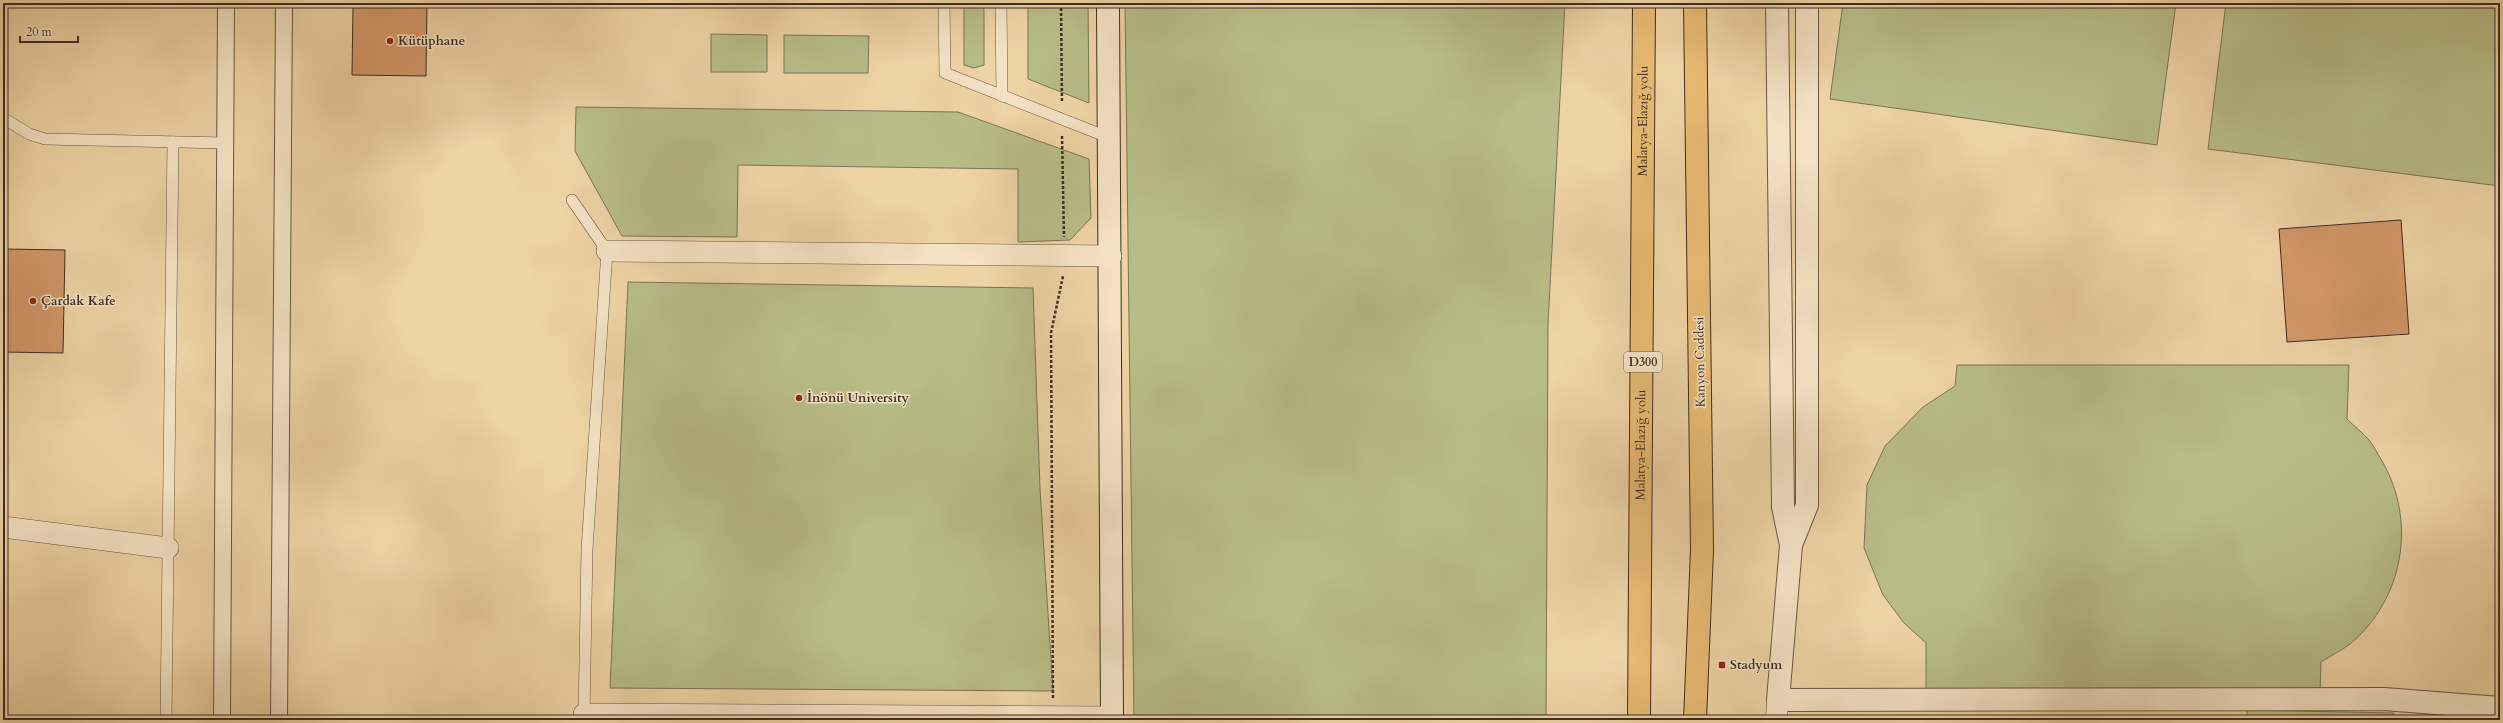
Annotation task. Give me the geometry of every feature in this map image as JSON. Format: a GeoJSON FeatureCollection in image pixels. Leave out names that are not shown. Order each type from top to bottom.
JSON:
{"type":"FeatureCollection","features":[{"type":"Feature","properties":{"kind":"highway","name":"Malatya-Elazığ yolu"},"geometry":{"type":"LineString","coordinates":[[1639,720],[1644,3]]}},
{"type":"Feature","properties":{"kind":"highway","name":"Kanyon Caddesi"},"geometry":{"type":"LineString","coordinates":[[1695,3],[1702,559],[1695,720]]}},
{"type":"Feature","properties":{"kind":"highway"},"geometry":{"type":"LineString","coordinates":[[1702,559],[1706,720]]}},
{"type":"Feature","properties":{"kind":"street"},"geometry":{"type":"LineString","coordinates":[[222,720],[226,3]]}},
{"type":"Feature","properties":{"kind":"street"},"geometry":{"type":"LineString","coordinates":[[279,720],[284,3]]}},
{"type":"Feature","properties":{"kind":"street"},"geometry":{"type":"LineString","coordinates":[[584,717],[1053,717],[1112,719],[1111,256],[1108,3]]}},
{"type":"Feature","properties":{"kind":"street"},"geometry":{"type":"LineString","coordinates":[[1777,3],[1783,507],[1791,545],[1777,710],[2384,699],[2500,708]]}},
{"type":"Feature","properties":{"kind":"street"},"geometry":{"type":"LineString","coordinates":[[1791,545],[1807,505],[1807,3]]}},
{"type":"Feature","properties":{"kind":"street"},"geometry":{"type":"LineString","coordinates":[[607,251],[1111,256]]}},
{"type":"Feature","properties":{"kind":"street"},"geometry":{"type":"LineString","coordinates":[[3,527],[168,548]]}},
{"type":"Feature","properties":{"kind":"lane"},"geometry":{"type":"LineString","coordinates":[[944,3],[945,73],[1110,138]]}},
{"type":"Feature","properties":{"kind":"lane"},"geometry":{"type":"LineString","coordinates":[[1001,3],[1002,96]]}},
{"type":"Feature","properties":{"kind":"lane"},"geometry":{"type":"LineString","coordinates":[[3,118],[24,131],[44,139],[225,143]]}},
{"type":"Feature","properties":{"kind":"lane"},"geometry":{"type":"LineString","coordinates":[[166,720],[173,142]]}},
{"type":"Feature","properties":{"kind":"lane"},"geometry":{"type":"LineString","coordinates":[[572,200],[607,251],[587,549],[584,717]]}},
{"type":"Feature","properties":{"kind":"path"},"geometry":{"type":"LineString","coordinates":[[1053,717],[1051,333],[1064,270],[1061,3]]}},
{"type":"Feature","properties":{"kind":"green space"},"geometry":{"type":"Polygon","coordinates":[[[964,3],[984,3],[984,65],[974,68],[964,65],[964,3]]]}},
{"type":"Feature","properties":{"kind":"green space"},"geometry":{"type":"Polygon","coordinates":[[[1028,3],[1088,3],[1089,103],[1028,79],[1028,3]]]}},
{"type":"Feature","properties":{"kind":"green space"},"geometry":{"type":"Polygon","coordinates":[[[1125,3],[1565,3],[1548,324],[1546,720],[1134,720],[1125,3]]]}},
{"type":"Feature","properties":{"kind":"green space"},"geometry":{"type":"Polygon","coordinates":[[[1843,3],[2176,3],[2157,145],[1830,99],[1843,3]]]}},
{"type":"Feature","properties":{"kind":"green space"},"geometry":{"type":"Polygon","coordinates":[[[2226,3],[2500,3],[2500,186],[2208,149],[2226,3]]]}},
{"type":"Feature","properties":{"kind":"green space"},"geometry":{"type":"Polygon","coordinates":[[[711,34],[767,35],[767,72],[711,72],[711,34]]]}},
{"type":"Feature","properties":{"kind":"green space"},"geometry":{"type":"Polygon","coordinates":[[[784,35],[869,36],[868,73],[784,73],[784,35]]]}},
{"type":"Feature","properties":{"kind":"green space"},"geometry":{"type":"Polygon","coordinates":[[[576,107],[958,112],[1089,159],[1091,218],[1070,240],[1018,242],[1018,169],[738,165],[737,237],[622,236],[575,151],[576,107]]]}},
{"type":"Feature","properties":{"kind":"green space"},"geometry":{"type":"Polygon","coordinates":[[[628,282],[1033,288],[1040,489],[1053,691],[610,688],[628,282]]]}},
{"type":"Feature","properties":{"kind":"green space"},"geometry":{"type":"Polygon","coordinates":[[[1957,365],[2349,365],[2347,419],[2371,442],[2393,484],[2399,509],[2401,533],[2399,558],[2393,582],[2383,605],[2368,626],[2350,644],[2321,662],[2320,693],[1926,693],[1926,643],[1904,623],[1883,595],[1864,548],[1867,485],[1885,446],[1923,407],[1955,386],[1957,365]]]}},
{"type":"Feature","properties":{"kind":"green space"},"geometry":{"type":"Polygon","coordinates":[[[2247,710],[2394,713],[2392,720],[2247,720],[2247,710]]]}},
{"type":"Feature","properties":{"kind":"building","name":"Kütüphane"},"geometry":{"type":"Polygon","coordinates":[[[357,3],[427,3],[426,76],[352,75],[353,6],[357,6],[357,3]]]}},
{"type":"Feature","properties":{"kind":"building"},"geometry":{"type":"Polygon","coordinates":[[[2401,220],[2409,334],[2287,342],[2279,229],[2401,220]]]}},
{"type":"Feature","properties":{"kind":"building","name":"Çardak Kafe"},"geometry":{"type":"Polygon","coordinates":[[[3,249],[65,250],[63,353],[3,352],[3,249]]]}},
{"type":"Feature","properties":{"kind":"place","name":"Kütüphane"},"geometry":{"type":"Point","coordinates":[390,41]}},
{"type":"Feature","properties":{"kind":"place","name":"Çardak Kafe"},"geometry":{"type":"Point","coordinates":[33,301]}},
{"type":"Feature","properties":{"kind":"place","name":"İnönü University"},"geometry":{"type":"Point","coordinates":[799,398]}},
{"type":"Feature","properties":{"kind":"place","name":"Stadyum"},"geometry":{"type":"Point","coordinates":[1722,665]}}]}
